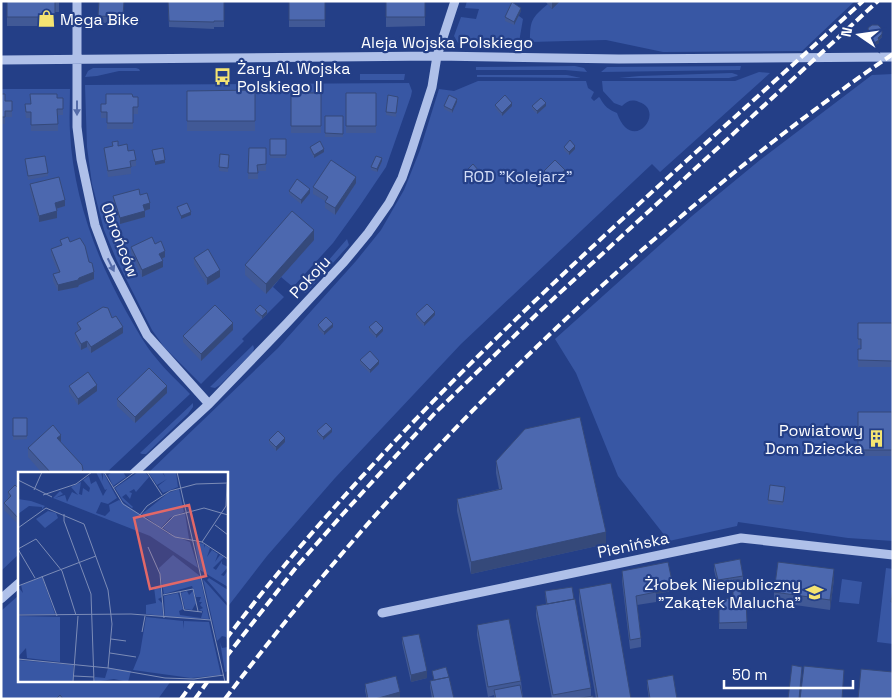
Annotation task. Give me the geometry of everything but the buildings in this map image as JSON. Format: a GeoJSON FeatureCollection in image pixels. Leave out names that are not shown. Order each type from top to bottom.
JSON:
{"type":"FeatureCollection","features":[{"type":"Feature","properties":{"kind":"street","name":"Obrońców"},"geometry":{"type":"LineString","coordinates":[[77,1],[77,127],[80,159],[90,210],[105,252],[147,335],[209,404]]}},
{"type":"Feature","properties":{"kind":"street","name":"Pokoju"},"geometry":{"type":"LineString","coordinates":[[135,472],[209,404],[288,323],[344,262],[389,203],[402,178],[412,149],[432,87],[437,56],[455,1]]}},
{"type":"Feature","properties":{"kind":"street","name":"Aleja Wojska Polskiego"},"geometry":{"type":"LineString","coordinates":[[1,60],[437,56],[619,59],[893,57]]}},
{"type":"Feature","properties":{"kind":"street","name":"Pienińska"},"geometry":{"type":"LineString","coordinates":[[382,613],[741,538],[893,555]]}},
{"type":"Feature","properties":{"kind":"street"},"geometry":{"type":"LineString","coordinates":[[1,599],[18,583]]}},
{"type":"Feature","properties":{"kind":"green space"},"geometry":{"type":"Polygon","coordinates":[[[467,1],[514,1],[505,21],[519,16],[523,19],[519,42],[458,43],[454,36],[461,17],[476,19],[479,9],[465,8],[467,1]]]}},
{"type":"Feature","properties":{"kind":"green space"},"geometry":{"type":"Polygon","coordinates":[[[560,1],[855,1],[802,51],[663,52],[606,40],[530,42],[531,24],[535,17],[548,4],[552,9],[560,1]]]}},
{"type":"Feature","properties":{"kind":"green space"},"geometry":{"type":"Polygon","coordinates":[[[575,66],[584,68],[587,72],[565,70],[476,70],[476,67],[575,66]]]}},
{"type":"Feature","properties":{"kind":"green space"},"geometry":{"type":"Polygon","coordinates":[[[741,66],[740,70],[601,72],[607,67],[741,66]]]}},
{"type":"Feature","properties":{"kind":"green space"},"geometry":{"type":"Polygon","coordinates":[[[93,68],[136,68],[140,71],[119,71],[85,77],[88,71],[93,68]]]}},
{"type":"Feature","properties":{"kind":"green space","name":"ROD \"Kolejarz\""},"geometry":{"type":"Polygon","coordinates":[[[759,72],[770,73],[660,172],[652,164],[461,344],[335,478],[267,556],[228,606],[228,472],[149,472],[278,348],[356,261],[381,230],[404,190],[420,150],[439,89],[454,91],[478,81],[586,81],[588,88],[594,92],[591,98],[594,101],[599,97],[607,107],[617,113],[623,125],[631,131],[638,131],[648,121],[647,107],[634,101],[622,106],[614,103],[603,91],[602,81],[735,81],[759,72]]]}},
{"type":"Feature","properties":{"kind":"green space"},"geometry":{"type":"Polygon","coordinates":[[[732,73],[738,75],[729,78],[619,78],[639,76],[732,73]]]}},
{"type":"Feature","properties":{"kind":"green space"},"geometry":{"type":"Polygon","coordinates":[[[360,74],[405,74],[404,80],[360,80],[360,74]]]}},
{"type":"Feature","properties":{"kind":"green space"},"geometry":{"type":"Polygon","coordinates":[[[893,74],[893,541],[848,538],[738,522],[737,526],[669,541],[618,476],[576,373],[555,339],[692,216],[760,160],[872,75],[893,74]]]}},
{"type":"Feature","properties":{"kind":"green space"},"geometry":{"type":"Polygon","coordinates":[[[477,75],[567,75],[581,78],[477,77],[477,75]]]}},
{"type":"Feature","properties":{"kind":"green space"},"geometry":{"type":"Polygon","coordinates":[[[409,83],[412,91],[411,96],[386,167],[359,207],[333,243],[293,287],[281,277],[273,287],[284,297],[201,384],[164,347],[152,330],[117,261],[104,230],[92,184],[87,147],[85,85],[409,83]]]}},
{"type":"Feature","properties":{"kind":"green space"},"geometry":{"type":"Polygon","coordinates":[[[1,89],[70,89],[72,156],[81,202],[96,248],[116,292],[144,342],[160,363],[190,394],[107,472],[18,472],[18,555],[1,571],[1,89]]]}},
{"type":"Feature","properties":{"kind":"green space"},"geometry":{"type":"Polygon","coordinates":[[[347,239],[349,245],[308,291],[305,293],[302,291],[347,239]]]}},
{"type":"Feature","properties":{"kind":"green space"},"geometry":{"type":"Polygon","coordinates":[[[253,345],[253,352],[220,385],[215,388],[210,387],[253,345]]]}},
{"type":"Feature","properties":{"kind":"green space"},"geometry":{"type":"Polygon","coordinates":[[[193,403],[193,407],[188,414],[146,454],[140,453],[193,403]]]}},
{"type":"Feature","properties":{"kind":"green space"},"geometry":{"type":"Polygon","coordinates":[[[886,568],[893,569],[893,644],[877,642],[886,568]]]}},
{"type":"Feature","properties":{"kind":"green space"},"geometry":{"type":"Polygon","coordinates":[[[842,579],[862,582],[859,604],[839,602],[842,579]]]}},
{"type":"Feature","properties":{"kind":"green space"},"geometry":{"type":"Polygon","coordinates":[[[18,596],[18,682],[170,682],[158,699],[1,699],[1,611],[18,596]]]}},
{"type":"Feature","properties":{"kind":"railway"},"geometry":{"type":"LineString","coordinates":[[228,637],[297,551],[372,466],[449,385],[612,229],[863,1]]}},
{"type":"Feature","properties":{"kind":"railway"},"geometry":{"type":"LineString","coordinates":[[228,654],[298,565],[435,413],[539,312],[878,1]]}},
{"type":"Feature","properties":{"kind":"railway"},"geometry":{"type":"LineString","coordinates":[[225,699],[336,561],[394,494],[454,429],[580,305],[646,246],[757,154],[893,54]]}},
{"type":"Feature","properties":{"kind":"railway"},"geometry":{"type":"LineString","coordinates":[[181,699],[193,682]]}},
{"type":"Feature","properties":{"kind":"railway"},"geometry":{"type":"LineString","coordinates":[[195,699],[207,682]]}},
{"type":"Feature","properties":{"kind":"place","name":"Mega Bike"},"geometry":{"type":"Point","coordinates":[46,19]}},
{"type":"Feature","properties":{"kind":"place","name":"Żary Al. Wojska Polskiego II"},"geometry":{"type":"Point","coordinates":[223,77]}},
{"type":"Feature","properties":{"kind":"place","name":"Powiatowy Dom Dziecka"},"geometry":{"type":"Point","coordinates":[877,439]}},
{"type":"Feature","properties":{"kind":"place","name":"Żłobek Niepubliczny \"Zakątek Malucha\""},"geometry":{"type":"Point","coordinates":[815,593]}}]}
